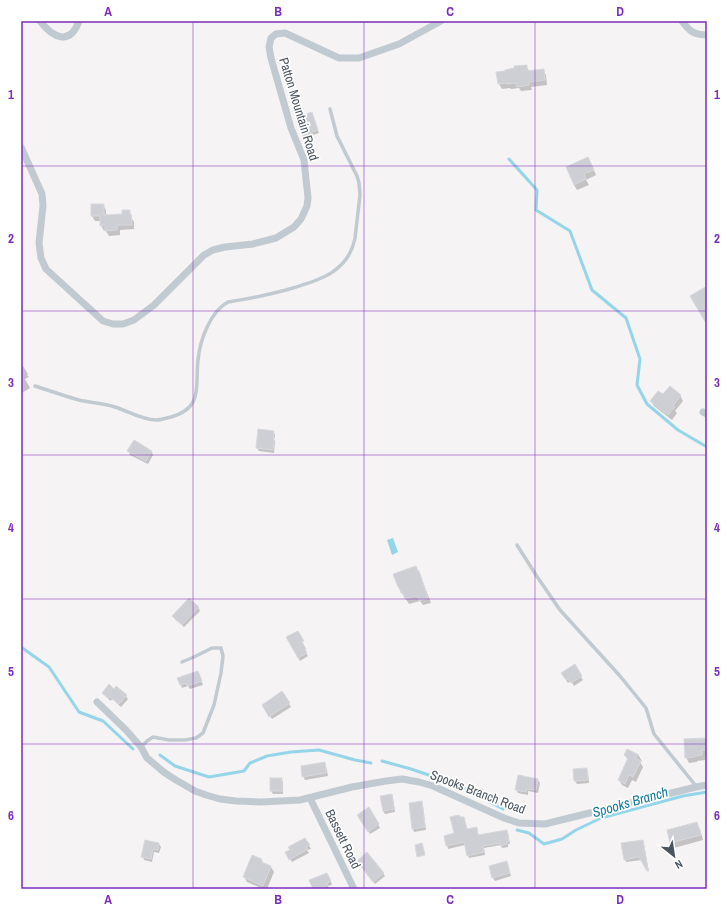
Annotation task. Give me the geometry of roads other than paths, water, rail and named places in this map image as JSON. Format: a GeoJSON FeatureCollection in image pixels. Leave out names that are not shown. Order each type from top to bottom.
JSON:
{"type":"FeatureCollection","features":[{"type":"Feature","properties":{"kind":"street"},"geometry":{"type":"LineString","coordinates":[[40,21],[50,32],[60,37],[70,35],[76,28],[79,21]]}},
{"type":"Feature","properties":{"kind":"street","name":"Patton Mountain Road"},"geometry":{"type":"LineString","coordinates":[[21,147],[42,194],[43,206],[39,243],[41,258],[46,269],[103,321],[113,324],[123,324],[134,320],[154,305],[204,255],[213,250],[225,247],[253,244],[276,238],[294,227],[301,219],[307,206],[308,198],[304,160],[291,128],[271,58],[269,47],[271,38],[276,34],[285,34],[339,58],[359,58],[399,44],[441,21]]}},
{"type":"Feature","properties":{"kind":"street"},"geometry":{"type":"LineString","coordinates":[[682,21],[688,29],[698,35],[707,35]]}},
{"type":"Feature","properties":{"kind":"street","name":"Spooks Branch Road"},"geometry":{"type":"LineString","coordinates":[[97,702],[126,730],[141,747],[147,758],[165,773],[195,791],[206,795],[236,801],[261,802],[300,800],[352,787],[402,779],[433,786],[504,818],[519,823],[545,824],[696,787],[707,786]]}},
{"type":"Feature","properties":{"kind":"street","name":"Bassett Road"},"geometry":{"type":"LineString","coordinates":[[310,798],[354,889]]}},
{"type":"Feature","properties":{"kind":"lane"},"geometry":{"type":"LineString","coordinates":[[35,386],[78,400],[102,403],[148,419],[156,420],[180,414],[188,408],[194,400],[198,385],[197,368],[200,348],[203,337],[215,313],[228,302],[262,296],[316,281],[330,274],[345,261],[354,245],[356,238],[360,189],[357,176],[337,136],[330,109]]}},
{"type":"Feature","properties":{"kind":"lane"},"geometry":{"type":"LineString","coordinates":[[517,545],[560,610],[620,676],[646,708],[654,734],[696,787]]}},
{"type":"Feature","properties":{"kind":"lane"},"geometry":{"type":"LineString","coordinates":[[141,747],[153,737],[169,740],[185,740],[196,738],[203,733],[214,705],[221,673],[223,656],[221,648],[212,648],[182,662]]}},
{"type":"Feature","properties":{"kind":"water"},"geometry":{"type":"Polygon","coordinates":[[[393,538],[398,552],[392,555],[387,540],[393,538]]]}},
{"type":"Feature","properties":{"kind":"waterway"},"geometry":{"type":"LineString","coordinates":[[509,159],[537,190],[536,210],[570,231],[592,290],[626,318],[640,359],[637,385],[647,404],[678,430],[707,447]]}},
{"type":"Feature","properties":{"kind":"waterway","name":"Spooks Branch"},"geometry":{"type":"LineString","coordinates":[[21,647],[49,667],[79,712],[103,721],[133,749]]}},
{"type":"Feature","properties":{"kind":"waterway","name":"Spooks Branch"},"geometry":{"type":"LineString","coordinates":[[160,755],[175,766],[209,777],[244,771],[250,763],[267,756],[291,752],[319,750],[371,763]]}},
{"type":"Feature","properties":{"kind":"waterway","name":"Spooks Branch"},"geometry":{"type":"LineString","coordinates":[[382,761],[458,785],[503,809]]}},
{"type":"Feature","properties":{"kind":"waterway","name":"Spooks Branch"},"geometry":{"type":"LineString","coordinates":[[517,830],[529,833],[544,844],[562,839],[576,830],[601,818],[683,796],[707,792]]}}]}
